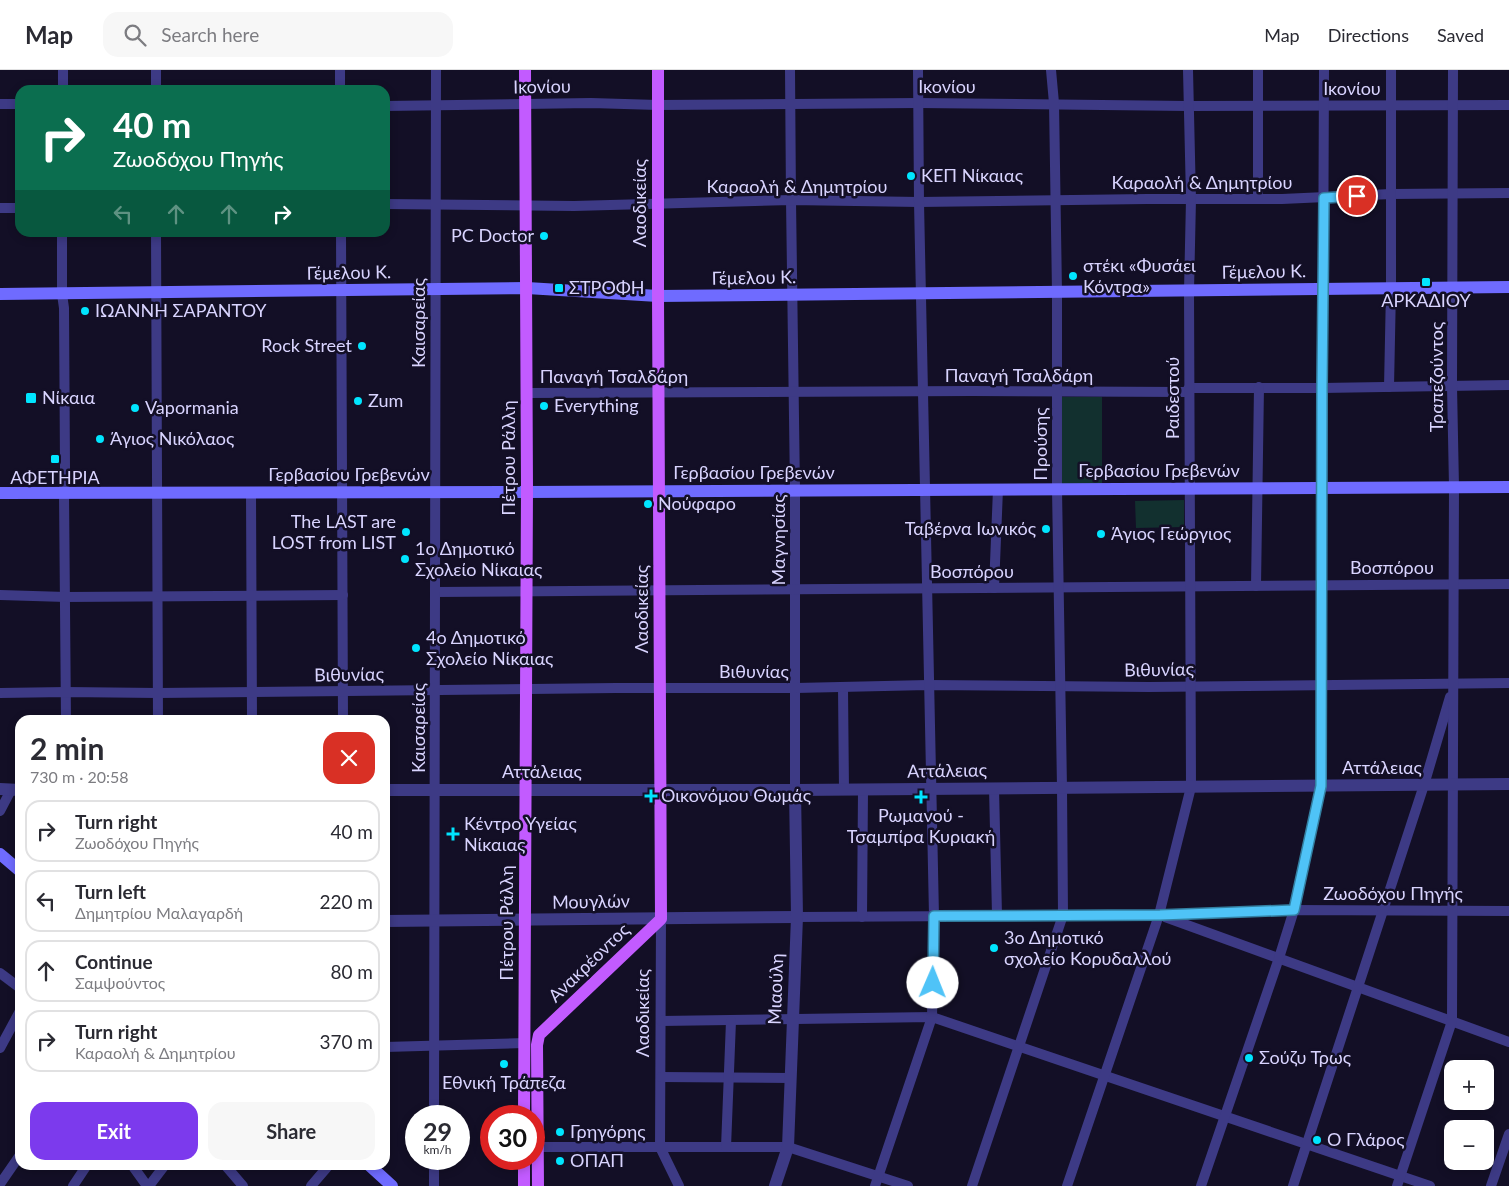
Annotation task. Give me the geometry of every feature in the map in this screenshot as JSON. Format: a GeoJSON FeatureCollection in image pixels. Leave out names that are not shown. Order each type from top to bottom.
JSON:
{"type":"FeatureCollection","features":[{"type":"Feature","properties":{"kind":"main road","name":"Πέτρου Ράλλη"},"geometry":{"type":"LineString","coordinates":[[524,1105],[527,492],[525,70]]}},
{"type":"Feature","properties":{"kind":"main road","name":"Λαοδικείας"},"geometry":{"type":"LineString","coordinates":[[658,70],[661,919]]}},
{"type":"Feature","properties":{"kind":"main road","name":"Γέμελου Κ."},"geometry":{"type":"LineString","coordinates":[[0,294],[527,288],[658,296],[1509,287]]}},
{"type":"Feature","properties":{"kind":"main road","name":"Γερβασίου Γρεβενών"},"geometry":{"type":"LineString","coordinates":[[0,493],[1509,486]]}},
{"type":"Feature","properties":{"kind":"main road"},"geometry":{"type":"LineString","coordinates":[[0,854],[15,867]]}},
{"type":"Feature","properties":{"kind":"main road","name":"Ανακρέοντος"},"geometry":{"type":"LineString","coordinates":[[537,1105],[536,1045],[541,1033],[661,919]]}},
{"type":"Feature","properties":{"kind":"main road"},"geometry":{"type":"LineString","coordinates":[[374,1170],[392,1186]]}},
{"type":"Feature","properties":{"kind":"main road"},"geometry":{"type":"LineString","coordinates":[[524,1170],[524,1186]]}},
{"type":"Feature","properties":{"kind":"main road"},"geometry":{"type":"LineString","coordinates":[[538,1170],[538,1186]]}},
{"type":"Feature","properties":{"kind":"street"},"geometry":{"type":"LineString","coordinates":[[63,70],[63,85]]}},
{"type":"Feature","properties":{"kind":"street"},"geometry":{"type":"LineString","coordinates":[[156,70],[156,85]]}},
{"type":"Feature","properties":{"kind":"street"},"geometry":{"type":"LineString","coordinates":[[340,70],[340,85]]}},
{"type":"Feature","properties":{"kind":"street","name":"Καισαρείας"},"geometry":{"type":"LineString","coordinates":[[434,1105],[436,70]]}},
{"type":"Feature","properties":{"kind":"street","name":"Μαγνησίας"},"geometry":{"type":"LineString","coordinates":[[790,70],[796,790]]}},
{"type":"Feature","properties":{"kind":"street"},"geometry":{"type":"LineString","coordinates":[[877,1181],[932,1017],[934,916],[928,685],[918,70]]}},
{"type":"Feature","properties":{"kind":"street","name":"Προύσης"},"geometry":{"type":"LineString","coordinates":[[972,1186],[1062,914],[1061,686],[1057,489],[1057,292],[1054,103],[1051,70]]}},
{"type":"Feature","properties":{"kind":"street","name":"Ραιδεστού"},"geometry":{"type":"LineString","coordinates":[[1067,1186],[1160,915],[1191,787],[1189,291],[1191,199],[1188,70]]}},
{"type":"Feature","properties":{"kind":"street"},"geometry":{"type":"LineString","coordinates":[[1258,70],[1258,199]]}},
{"type":"Feature","properties":{"kind":"street"},"geometry":{"type":"LineString","coordinates":[[1201,1186],[1294,910],[1321,786],[1324,70]]}},
{"type":"Feature","properties":{"kind":"street"},"geometry":{"type":"LineString","coordinates":[[1389,387],[1391,70]]}},
{"type":"Feature","properties":{"kind":"street","name":"Τραπεζούντος"},"geometry":{"type":"LineString","coordinates":[[1398,1181],[1452,1021],[1454,684],[1452,386],[1453,70]]}},
{"type":"Feature","properties":{"kind":"street","name":"Ικονίου"},"geometry":{"type":"LineString","coordinates":[[390,106],[600,103],[658,105],[790,103],[1054,103],[1188,106],[1509,105]]}},
{"type":"Feature","properties":{"kind":"street"},"geometry":{"type":"LineString","coordinates":[[0,104],[15,104]]}},
{"type":"Feature","properties":{"kind":"street","name":"Καραολή & Δημητρίου"},"geometry":{"type":"LineString","coordinates":[[390,204],[574,206],[791,200],[919,202],[1258,199],[1391,194],[1509,193]]}},
{"type":"Feature","properties":{"kind":"street"},"geometry":{"type":"LineString","coordinates":[[0,208],[15,208]]}},
{"type":"Feature","properties":{"kind":"street"},"geometry":{"type":"LineString","coordinates":[[62,237],[66,715]]}},
{"type":"Feature","properties":{"kind":"street"},"geometry":{"type":"LineString","coordinates":[[156,237],[158,715]]}},
{"type":"Feature","properties":{"kind":"street"},"geometry":{"type":"LineString","coordinates":[[341,237],[344,715]]}},
{"type":"Feature","properties":{"kind":"street","name":"Παναγή Τσαλδάρη"},"geometry":{"type":"LineString","coordinates":[[527,393],[1186,392],[1189,388],[1509,385]]}},
{"type":"Feature","properties":{"kind":"street"},"geometry":{"type":"LineString","coordinates":[[1256,586],[1259,387]]}},
{"type":"Feature","properties":{"kind":"street"},"geometry":{"type":"LineString","coordinates":[[994,588],[998,489]]}},
{"type":"Feature","properties":{"kind":"street"},"geometry":{"type":"LineString","coordinates":[[251,493],[252,715]]}},
{"type":"Feature","properties":{"kind":"street","name":"Βοσπόρου"},"geometry":{"type":"LineString","coordinates":[[435,592],[1509,584]]}},
{"type":"Feature","properties":{"kind":"street"},"geometry":{"type":"LineString","coordinates":[[0,595],[66,597],[343,595]]}},
{"type":"Feature","properties":{"kind":"street","name":"Βιθυνίας"},"geometry":{"type":"LineString","coordinates":[[0,693],[844,688],[928,685],[1190,686],[1509,683]]}},
{"type":"Feature","properties":{"kind":"street","name":"Τραπεζούντος"},"geometry":{"type":"LineString","coordinates":[[1293,1186],[1384,910],[1454,684]]}},
{"type":"Feature","properties":{"kind":"street"},"geometry":{"type":"LineString","coordinates":[[844,688],[844,790]]}},
{"type":"Feature","properties":{"kind":"street","name":"Αττάλειας"},"geometry":{"type":"LineString","coordinates":[[390,790],[863,790],[1509,784]]}},
{"type":"Feature","properties":{"kind":"street"},"geometry":{"type":"LineString","coordinates":[[994,788],[997,915]]}},
{"type":"Feature","properties":{"kind":"street"},"geometry":{"type":"LineString","coordinates":[[0,811],[10,790]]}},
{"type":"Feature","properties":{"kind":"street","name":"Μιαούλη"},"geometry":{"type":"LineString","coordinates":[[775,1186],[788,1147],[796,917],[796,790]]}},
{"type":"Feature","properties":{"kind":"street"},"geometry":{"type":"LineString","coordinates":[[862,917],[863,790]]}},
{"type":"Feature","properties":{"kind":"street","name":"Ζωοδόχου Πηγής"},"geometry":{"type":"LineString","coordinates":[[796,917],[1062,914],[1160,915],[1294,910],[1509,911]]}},
{"type":"Feature","properties":{"kind":"street"},"geometry":{"type":"LineString","coordinates":[[1160,915],[1509,1042]]}},
{"type":"Feature","properties":{"kind":"street","name":"Μουγλών"},"geometry":{"type":"LineString","coordinates":[[390,921],[796,917]]}},
{"type":"Feature","properties":{"kind":"street","name":"Λαοδικείας"},"geometry":{"type":"LineString","coordinates":[[660,1147],[661,919]]}},
{"type":"Feature","properties":{"kind":"street"},"geometry":{"type":"LineString","coordinates":[[0,972],[15,984]]}},
{"type":"Feature","properties":{"kind":"street"},"geometry":{"type":"LineString","coordinates":[[661,1021],[932,1017],[1306,1144],[1398,1181],[1430,1186]]}},
{"type":"Feature","properties":{"kind":"street"},"geometry":{"type":"LineString","coordinates":[[0,1048],[15,1020]]}},
{"type":"Feature","properties":{"kind":"street"},"geometry":{"type":"LineString","coordinates":[[726,1147],[731,1021]]}},
{"type":"Feature","properties":{"kind":"street"},"geometry":{"type":"LineString","coordinates":[[390,1047],[524,1043]]}},
{"type":"Feature","properties":{"kind":"street"},"geometry":{"type":"LineString","coordinates":[[661,1077],[791,1078]]}},
{"type":"Feature","properties":{"kind":"street"},"geometry":{"type":"LineString","coordinates":[[1491,1186],[1509,1134]]}},
{"type":"Feature","properties":{"kind":"street"},"geometry":{"type":"LineString","coordinates":[[545,1147],[788,1147],[877,1181],[908,1186]]}},
{"type":"Feature","properties":{"kind":"street"},"geometry":{"type":"LineString","coordinates":[[660,1147],[679,1186]]}},
{"type":"Feature","properties":{"kind":"street"},"geometry":{"type":"LineString","coordinates":[[0,1184],[15,1162]]}},
{"type":"Feature","properties":{"kind":"street"},"geometry":{"type":"LineString","coordinates":[[73,1186],[84,1170]]}},
{"type":"Feature","properties":{"kind":"street"},"geometry":{"type":"LineString","coordinates":[[136,1170],[148,1186],[161,1170]]}},
{"type":"Feature","properties":{"kind":"street"},"geometry":{"type":"LineString","coordinates":[[230,1170],[243,1186]]}},
{"type":"Feature","properties":{"kind":"street"},"geometry":{"type":"LineString","coordinates":[[311,1186],[325,1170]]}},
{"type":"Feature","properties":{"kind":"street"},"geometry":{"type":"LineString","coordinates":[[434,1170],[434,1186]]}},
{"type":"Feature","properties":{"kind":"green space"},"geometry":{"type":"Polygon","coordinates":[[[1061,397],[1102,397],[1102,485],[1060,485],[1061,397]]]}},
{"type":"Feature","properties":{"kind":"green space"},"geometry":{"type":"Polygon","coordinates":[[[1184,500],[1184,527],[1136,528],[1135,501],[1184,500]]]}},
{"type":"Feature","properties":{"kind":"place","name":"ΚΕΠ Νίκαιας"},"geometry":{"type":"Point","coordinates":[911,176]}},
{"type":"Feature","properties":{"kind":"place","name":"PC Doctor"},"geometry":{"type":"Point","coordinates":[544,236]}},
{"type":"Feature","properties":{"kind":"place","name":"στέκι «Φυσάει Κόντρα»"},"geometry":{"type":"Point","coordinates":[1073,276]}},
{"type":"Feature","properties":{"kind":"place","name":"ΑΡΚΑΔΙΟΥ"},"geometry":{"type":"Point","coordinates":[1426,282]}},
{"type":"Feature","properties":{"kind":"place","name":"ΣΤΡΟΦΗ"},"geometry":{"type":"Point","coordinates":[559,288]}},
{"type":"Feature","properties":{"kind":"place","name":"ΙΩΆΝΝΗ ΣΑΡΑΝΤΟΥ"},"geometry":{"type":"Point","coordinates":[85,311]}},
{"type":"Feature","properties":{"kind":"place","name":"Rock Street"},"geometry":{"type":"Point","coordinates":[362,346]}},
{"type":"Feature","properties":{"kind":"place","name":"Νίκαια"},"geometry":{"type":"Point","coordinates":[31,398]}},
{"type":"Feature","properties":{"kind":"place","name":"Zum"},"geometry":{"type":"Point","coordinates":[358,401]}},
{"type":"Feature","properties":{"kind":"place","name":"Everything"},"geometry":{"type":"Point","coordinates":[544,406]}},
{"type":"Feature","properties":{"kind":"place","name":"Vapormania"},"geometry":{"type":"Point","coordinates":[135,408]}},
{"type":"Feature","properties":{"kind":"place","name":"Άγιος Νικόλαος"},"geometry":{"type":"Point","coordinates":[100,439]}},
{"type":"Feature","properties":{"kind":"place","name":"ΑΦΕΤΗΡΙΑ"},"geometry":{"type":"Point","coordinates":[55,459]}},
{"type":"Feature","properties":{"kind":"place","name":"Νούφαρο"},"geometry":{"type":"Point","coordinates":[648,504]}},
{"type":"Feature","properties":{"kind":"place","name":"Ταβέρνα Ιωνικός"},"geometry":{"type":"Point","coordinates":[1046,529]}},
{"type":"Feature","properties":{"kind":"place","name":"The LAST are LOST from LIST"},"geometry":{"type":"Point","coordinates":[406,532]}},
{"type":"Feature","properties":{"kind":"place","name":"Άγιος Γεώργιος"},"geometry":{"type":"Point","coordinates":[1101,534]}},
{"type":"Feature","properties":{"kind":"place","name":"1ο Δημοτικό Σχολείο Νίκαιας"},"geometry":{"type":"Point","coordinates":[405,559]}},
{"type":"Feature","properties":{"kind":"place","name":"4ο Δημοτικό Σχολείο Νίκαιας"},"geometry":{"type":"Point","coordinates":[416,648]}},
{"type":"Feature","properties":{"kind":"place","name":"Οικονόμου Θωμάς"},"geometry":{"type":"Point","coordinates":[651,796]}},
{"type":"Feature","properties":{"kind":"place","name":"Ρωμανού - Τσαμπίρα Κυριακή"},"geometry":{"type":"Point","coordinates":[921,797]}},
{"type":"Feature","properties":{"kind":"place","name":"Κέντρο Υγείας Νίκαιας"},"geometry":{"type":"Point","coordinates":[453,834]}},
{"type":"Feature","properties":{"kind":"place","name":"3ο Δημοτικό σχολείο Κορυδαλλού"},"geometry":{"type":"Point","coordinates":[994,948]}},
{"type":"Feature","properties":{"kind":"place","name":"Σούζυ Τρως"},"geometry":{"type":"Point","coordinates":[1249,1058]}},
{"type":"Feature","properties":{"kind":"place","name":"Εθνική Τράπεζα"},"geometry":{"type":"Point","coordinates":[504,1064]}},
{"type":"Feature","properties":{"kind":"place","name":"Γρηγόρης"},"geometry":{"type":"Point","coordinates":[560,1132]}},
{"type":"Feature","properties":{"kind":"place","name":"Ο Γλάρος"},"geometry":{"type":"Point","coordinates":[1317,1140]}},
{"type":"Feature","properties":{"kind":"place","name":"ΟΠΑΠ"},"geometry":{"type":"Point","coordinates":[560,1161]}},
{"type":"Feature","properties":{"kind":"route"},"geometry":{"type":"LineString","coordinates":[[933,983],[934,916],[1160,915],[1294,910],[1321,786],[1324,198],[1357,196]]}}]}
